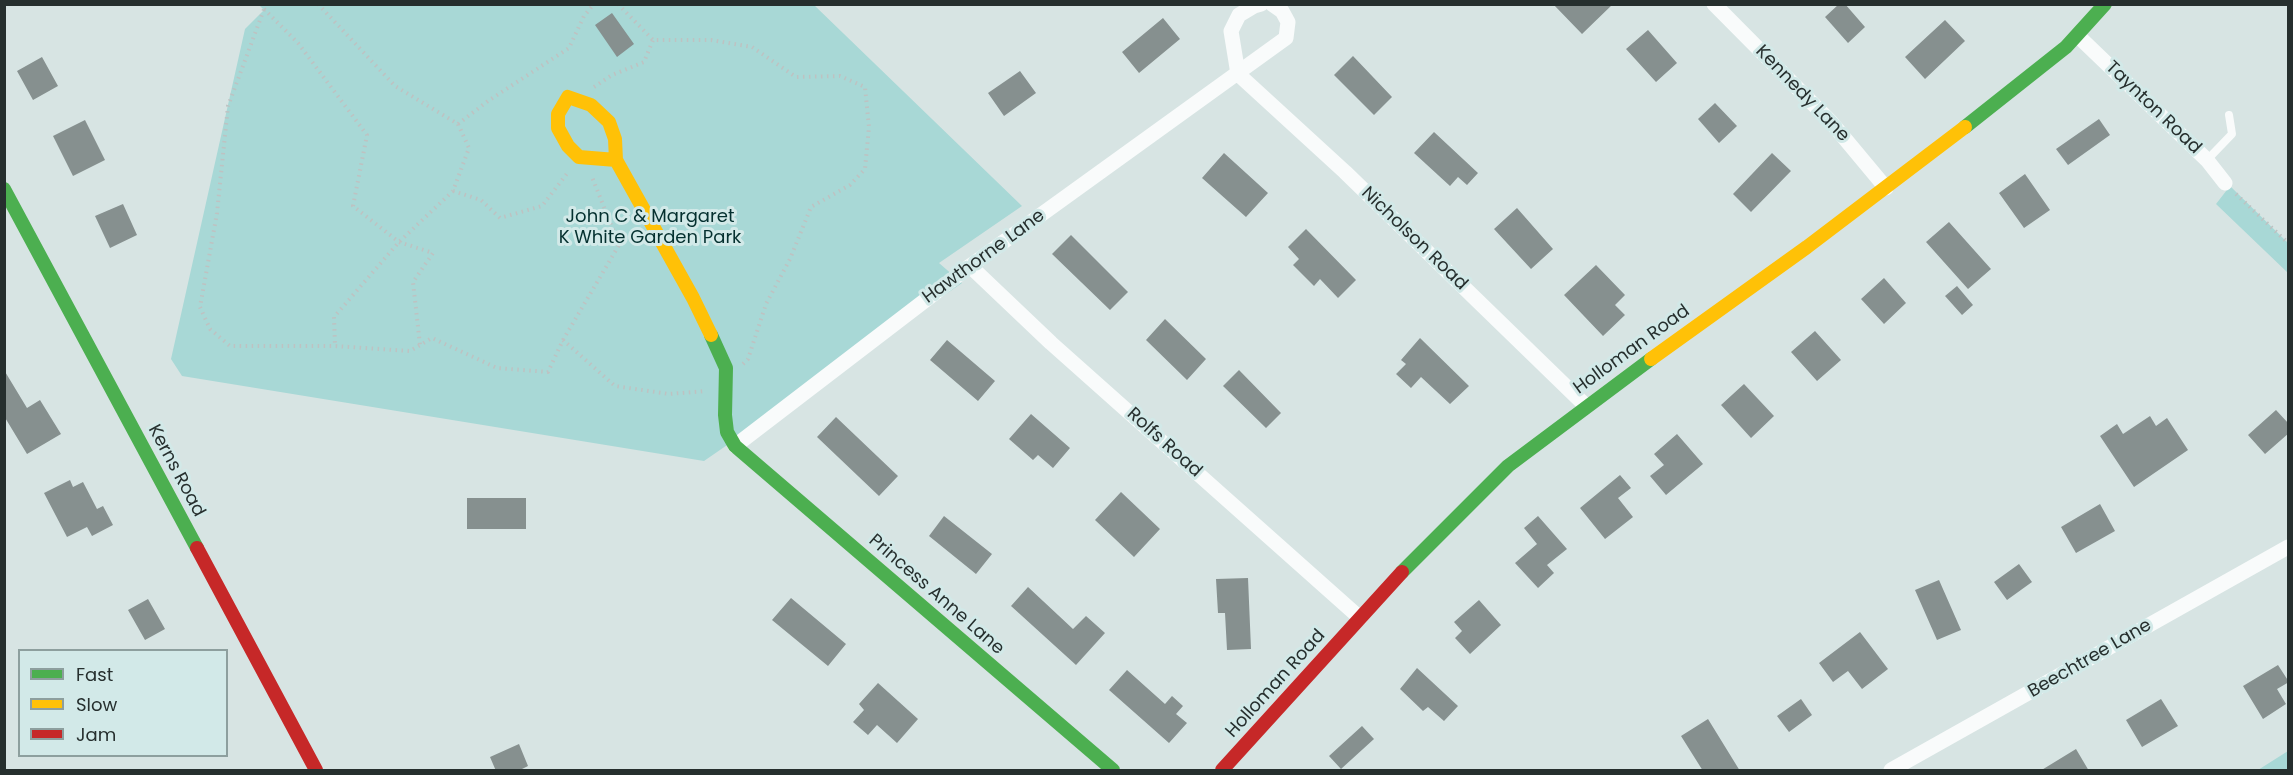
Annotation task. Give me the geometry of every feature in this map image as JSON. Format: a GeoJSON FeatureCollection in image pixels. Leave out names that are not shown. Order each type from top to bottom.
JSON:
{"type":"FeatureCollection","features":[{"type":"Feature","properties":{"kind":"street"},"geometry":{"type":"LineString","coordinates":[[1238,74],[1231,31],[1239,15],[1261,4]]}},
{"type":"Feature","properties":{"kind":"street","name":"Hawthorne Lane"},"geometry":{"type":"LineString","coordinates":[[735,446],[970,266],[1286,38],[1288,22],[1282,11],[1272,4]]}},
{"type":"Feature","properties":{"kind":"street","name":"Kennedy Lane"},"geometry":{"type":"LineString","coordinates":[[1714,4],[1831,122],[1886,188]]}},
{"type":"Feature","properties":{"kind":"street","name":"Holloman Road"},"geometry":{"type":"LineString","coordinates":[[1222,771],[1360,618],[1472,499],[1508,466],[1586,406],[1886,188],[2012,91],[2078,36],[2105,4]]}},
{"type":"Feature","properties":{"kind":"street","name":"Taynton Road"},"geometry":{"type":"LineString","coordinates":[[2078,36],[2207,160],[2225,183]]}},
{"type":"Feature","properties":{"kind":"street","name":"Nicholson Road"},"geometry":{"type":"LineString","coordinates":[[1238,74],[1345,172],[1586,406]]}},
{"type":"Feature","properties":{"kind":"street"},"geometry":{"type":"LineString","coordinates":[[616,160],[579,157],[568,146],[558,128],[558,114],[568,97],[591,105],[609,122],[615,140],[616,160],[693,298],[726,368],[728,378],[725,415],[727,432],[735,446]]}},
{"type":"Feature","properties":{"kind":"street","name":"Kerns Road"},"geometry":{"type":"LineString","coordinates":[[4,189],[316,771]]}},
{"type":"Feature","properties":{"kind":"street","name":"Rolfs Road"},"geometry":{"type":"LineString","coordinates":[[970,266],[1051,343],[1360,618]]}},
{"type":"Feature","properties":{"kind":"street","name":"Princess Anne Lane"},"geometry":{"type":"LineString","coordinates":[[735,446],[1113,771]]}},
{"type":"Feature","properties":{"kind":"street","name":"Beechtree Lane"},"geometry":{"type":"LineString","coordinates":[[1891,771],[2289,547]]}},
{"type":"Feature","properties":{"kind":"lane"},"geometry":{"type":"LineString","coordinates":[[2207,160],[2232,134],[2229,116]]}},
{"type":"Feature","properties":{"kind":"path"},"geometry":{"type":"LineString","coordinates":[[318,4],[395,86],[458,124],[469,147],[453,191],[399,242],[334,317],[335,346]]}},
{"type":"Feature","properties":{"kind":"path"},"geometry":{"type":"LineString","coordinates":[[458,124],[488,100],[569,48],[584,16],[594,4]]}},
{"type":"Feature","properties":{"kind":"path"},"geometry":{"type":"LineString","coordinates":[[563,340],[615,386],[669,394],[715,390],[748,359],[766,304],[790,259],[811,207],[850,185],[865,169],[869,128],[865,87],[840,76],[796,77],[752,47],[711,40],[653,40],[618,4]]}},
{"type":"Feature","properties":{"kind":"path"},"geometry":{"type":"LineString","coordinates":[[420,345],[413,282],[433,253],[399,242],[353,206],[367,135],[298,43],[265,7],[228,106],[217,213],[200,307],[210,329],[230,346],[335,346],[410,351],[432,338],[497,368],[549,372],[563,340],[619,245],[589,168],[579,157],[542,206],[500,218],[481,200],[453,191]]}},
{"type":"Feature","properties":{"kind":"path"},"geometry":{"type":"LineString","coordinates":[[577,101],[612,75],[644,62],[653,40]]}},
{"type":"Feature","properties":{"kind":"path"},"geometry":{"type":"LineString","coordinates":[[2225,183],[2289,243]]}},
{"type":"Feature","properties":{"kind":"green space","name":"John C & Margaret K White Garden Park"},"geometry":{"type":"Polygon","coordinates":[[[259,5],[814,5],[1022,206],[939,263],[962,283],[704,461],[182,376],[171,359],[245,29],[264,10],[259,5]]]}},
{"type":"Feature","properties":{"kind":"green space"},"geometry":{"type":"Polygon","coordinates":[[[2230,186],[2288,243],[2288,273],[2216,204],[2230,186]]]}},
{"type":"Feature","properties":{"kind":"green space"},"geometry":{"type":"Polygon","coordinates":[[[2288,751],[2288,770],[2258,770],[2288,751]]]}},
{"type":"Feature","properties":{"kind":"building"},"geometry":{"type":"Polygon","coordinates":[[[1553,4],[1613,4],[1582,34],[1553,4]]]}},
{"type":"Feature","properties":{"kind":"building"},"geometry":{"type":"Polygon","coordinates":[[[1839,4],[1845,4],[1865,27],[1848,43],[1825,17],[1839,4]]]}},
{"type":"Feature","properties":{"kind":"building"},"geometry":{"type":"Polygon","coordinates":[[[612,13],[634,44],[617,57],[595,25],[612,13]]]}},
{"type":"Feature","properties":{"kind":"building"},"geometry":{"type":"Polygon","coordinates":[[[1163,18],[1180,39],[1139,73],[1122,52],[1163,18]]]}},
{"type":"Feature","properties":{"kind":"building"},"geometry":{"type":"Polygon","coordinates":[[[1945,20],[1965,41],[1925,79],[1905,57],[1945,20]]]}},
{"type":"Feature","properties":{"kind":"building"},"geometry":{"type":"Polygon","coordinates":[[[1648,30],[1677,63],[1656,82],[1626,49],[1648,30]]]}},
{"type":"Feature","properties":{"kind":"building"},"geometry":{"type":"Polygon","coordinates":[[[1353,56],[1392,97],[1374,115],[1334,75],[1353,56]]]}},
{"type":"Feature","properties":{"kind":"building"},"geometry":{"type":"Polygon","coordinates":[[[42,57],[58,86],[33,100],[17,71],[42,57]]]}},
{"type":"Feature","properties":{"kind":"building"},"geometry":{"type":"Polygon","coordinates":[[[1020,71],[1036,93],[1004,116],[988,93],[1020,71]]]}},
{"type":"Feature","properties":{"kind":"building"},"geometry":{"type":"Polygon","coordinates":[[[1715,103],[1737,126],[1719,143],[1698,119],[1715,103]]]}},
{"type":"Feature","properties":{"kind":"building"},"geometry":{"type":"Polygon","coordinates":[[[2099,119],[2110,135],[2068,165],[2056,149],[2099,119]]]}},
{"type":"Feature","properties":{"kind":"building"},"geometry":{"type":"Polygon","coordinates":[[[85,120],[105,160],[73,176],[53,136],[85,120]]]}},
{"type":"Feature","properties":{"kind":"building"},"geometry":{"type":"Polygon","coordinates":[[[1434,132],[1478,173],[1467,185],[1458,177],[1450,186],[1414,153],[1434,132]]]}},
{"type":"Feature","properties":{"kind":"building"},"geometry":{"type":"Polygon","coordinates":[[[1224,153],[1268,193],[1246,217],[1202,178],[1224,153]]]}},
{"type":"Feature","properties":{"kind":"building"},"geometry":{"type":"Polygon","coordinates":[[[1772,153],[1791,171],[1751,212],[1733,194],[1772,153]]]}},
{"type":"Feature","properties":{"kind":"building"},"geometry":{"type":"Polygon","coordinates":[[[2025,174],[2050,210],[2024,228],[1999,193],[2025,174]]]}},
{"type":"Feature","properties":{"kind":"building"},"geometry":{"type":"Polygon","coordinates":[[[123,204],[137,235],[110,248],[95,216],[123,204]]]}},
{"type":"Feature","properties":{"kind":"building"},"geometry":{"type":"Polygon","coordinates":[[[1517,208],[1553,249],[1531,269],[1494,229],[1517,208]]]}},
{"type":"Feature","properties":{"kind":"building"},"geometry":{"type":"Polygon","coordinates":[[[1949,222],[1991,269],[1968,289],[1926,242],[1949,222]]]}},
{"type":"Feature","properties":{"kind":"building"},"geometry":{"type":"Polygon","coordinates":[[[1306,229],[1356,280],[1338,298],[1320,279],[1314,286],[1293,265],[1299,259],[1288,247],[1306,229]]]}},
{"type":"Feature","properties":{"kind":"building"},"geometry":{"type":"Polygon","coordinates":[[[1071,235],[1128,292],[1110,310],[1052,254],[1071,235]]]}},
{"type":"Feature","properties":{"kind":"building"},"geometry":{"type":"Polygon","coordinates":[[[1596,265],[1625,295],[1615,305],[1625,315],[1603,336],[1564,295],[1596,265]]]}},
{"type":"Feature","properties":{"kind":"building"},"geometry":{"type":"Polygon","coordinates":[[[1884,278],[1906,303],[1884,324],[1861,299],[1884,278]]]}},
{"type":"Feature","properties":{"kind":"building"},"geometry":{"type":"Polygon","coordinates":[[[1957,286],[1973,305],[1962,315],[1945,296],[1957,286]]]}},
{"type":"Feature","properties":{"kind":"building"},"geometry":{"type":"Polygon","coordinates":[[[1165,319],[1206,359],[1187,380],[1146,340],[1165,319]]]}},
{"type":"Feature","properties":{"kind":"building"},"geometry":{"type":"Polygon","coordinates":[[[1815,331],[1841,360],[1817,381],[1791,352],[1815,331]]]}},
{"type":"Feature","properties":{"kind":"building"},"geometry":{"type":"Polygon","coordinates":[[[1420,338],[1469,386],[1450,404],[1421,377],[1411,388],[1396,374],[1406,364],[1401,360],[1420,338]]]}},
{"type":"Feature","properties":{"kind":"building"},"geometry":{"type":"Polygon","coordinates":[[[947,340],[995,381],[978,401],[930,360],[947,340]]]}},
{"type":"Feature","properties":{"kind":"building"},"geometry":{"type":"Polygon","coordinates":[[[4,370],[27,408],[40,400],[61,434],[27,454],[4,416],[4,370]]]}},
{"type":"Feature","properties":{"kind":"building"},"geometry":{"type":"Polygon","coordinates":[[[1239,370],[1281,413],[1266,428],[1223,386],[1239,370]]]}},
{"type":"Feature","properties":{"kind":"building"},"geometry":{"type":"Polygon","coordinates":[[[1744,384],[1774,416],[1751,438],[1721,405],[1744,384]]]}},
{"type":"Feature","properties":{"kind":"building"},"geometry":{"type":"Polygon","coordinates":[[[2276,410],[2289,424],[2289,433],[2265,454],[2248,435],[2276,410]]]}},
{"type":"Feature","properties":{"kind":"building"},"geometry":{"type":"Polygon","coordinates":[[[1031,414],[1070,448],[1053,468],[1038,455],[1033,460],[1009,439],[1031,414]]]}},
{"type":"Feature","properties":{"kind":"building"},"geometry":{"type":"Polygon","coordinates":[[[2150,416],[2156,426],[2167,418],[2188,450],[2134,487],[2100,436],[2117,424],[2123,434],[2150,416]]]}},
{"type":"Feature","properties":{"kind":"building"},"geometry":{"type":"Polygon","coordinates":[[[836,417],[898,476],[879,496],[817,437],[836,417]]]}},
{"type":"Feature","properties":{"kind":"building"},"geometry":{"type":"Polygon","coordinates":[[[1677,434],[1703,464],[1666,495],[1650,476],[1664,465],[1654,454],[1677,434]]]}},
{"type":"Feature","properties":{"kind":"building"},"geometry":{"type":"Polygon","coordinates":[[[1620,475],[1631,488],[1618,498],[1633,517],[1605,539],[1580,508],[1620,475]]]}},
{"type":"Feature","properties":{"kind":"building"},"geometry":{"type":"Polygon","coordinates":[[[70,480],[73,487],[83,482],[97,509],[103,506],[113,525],[92,536],[87,527],[67,537],[44,493],[70,480]]]}},
{"type":"Feature","properties":{"kind":"building"},"geometry":{"type":"Polygon","coordinates":[[[1121,492],[1160,529],[1134,557],[1095,520],[1121,492]]]}},
{"type":"Feature","properties":{"kind":"building"},"geometry":{"type":"Polygon","coordinates":[[[467,498],[526,498],[526,529],[467,529],[467,498]]]}},
{"type":"Feature","properties":{"kind":"building"},"geometry":{"type":"Polygon","coordinates":[[[2100,504],[2115,531],[2076,553],[2061,527],[2100,504]]]}},
{"type":"Feature","properties":{"kind":"building"},"geometry":{"type":"Polygon","coordinates":[[[944,516],[992,554],[976,574],[929,536],[944,516]]]}},
{"type":"Feature","properties":{"kind":"building"},"geometry":{"type":"Polygon","coordinates":[[[1538,516],[1567,549],[1547,565],[1554,573],[1538,588],[1515,563],[1537,544],[1524,528],[1538,516]]]}},
{"type":"Feature","properties":{"kind":"building"},"geometry":{"type":"Polygon","coordinates":[[[2019,564],[2032,582],[2007,600],[1994,582],[2019,564]]]}},
{"type":"Feature","properties":{"kind":"building"},"geometry":{"type":"Polygon","coordinates":[[[1248,578],[1251,649],[1227,650],[1225,613],[1218,613],[1216,579],[1248,578]]]}},
{"type":"Feature","properties":{"kind":"building"},"geometry":{"type":"Polygon","coordinates":[[[1939,580],[1961,630],[1937,640],[1915,590],[1939,580]]]}},
{"type":"Feature","properties":{"kind":"building"},"geometry":{"type":"Polygon","coordinates":[[[1028,587],[1073,629],[1086,616],[1105,633],[1076,665],[1011,606],[1028,587]]]}},
{"type":"Feature","properties":{"kind":"building"},"geometry":{"type":"Polygon","coordinates":[[[791,598],[846,644],[828,666],[772,620],[791,598]]]}},
{"type":"Feature","properties":{"kind":"building"},"geometry":{"type":"Polygon","coordinates":[[[148,599],[165,629],[145,640],[128,610],[148,599]]]}},
{"type":"Feature","properties":{"kind":"building"},"geometry":{"type":"Polygon","coordinates":[[[1479,600],[1501,625],[1470,654],[1455,638],[1462,631],[1454,622],[1479,600]]]}},
{"type":"Feature","properties":{"kind":"building"},"geometry":{"type":"Polygon","coordinates":[[[1860,632],[1888,669],[1862,689],[1848,671],[1833,682],[1819,663],[1860,632]]]}},
{"type":"Feature","properties":{"kind":"building"},"geometry":{"type":"Polygon","coordinates":[[[2278,665],[2289,682],[2277,689],[2286,704],[2263,719],[2243,686],[2278,665]]]}},
{"type":"Feature","properties":{"kind":"building"},"geometry":{"type":"Polygon","coordinates":[[[1417,668],[1458,706],[1444,721],[1428,707],[1423,711],[1400,689],[1417,668]]]}},
{"type":"Feature","properties":{"kind":"building"},"geometry":{"type":"Polygon","coordinates":[[[1127,670],[1165,704],[1172,696],[1183,706],[1176,714],[1187,723],[1169,743],[1109,690],[1127,670]]]}},
{"type":"Feature","properties":{"kind":"building"},"geometry":{"type":"Polygon","coordinates":[[[878,683],[918,719],[897,743],[877,725],[868,735],[853,722],[864,710],[859,704],[878,683]]]}},
{"type":"Feature","properties":{"kind":"building"},"geometry":{"type":"Polygon","coordinates":[[[1801,699],[1812,715],[1789,732],[1777,716],[1801,699]]]}},
{"type":"Feature","properties":{"kind":"building"},"geometry":{"type":"Polygon","coordinates":[[[2161,699],[2178,726],[2142,747],[2126,720],[2161,699]]]}},
{"type":"Feature","properties":{"kind":"building"},"geometry":{"type":"Polygon","coordinates":[[[1708,719],[1740,771],[1703,771],[1681,736],[1708,719]]]}},
{"type":"Feature","properties":{"kind":"building"},"geometry":{"type":"Polygon","coordinates":[[[1362,726],[1374,739],[1341,769],[1329,756],[1362,726]]]}},
{"type":"Feature","properties":{"kind":"building"},"geometry":{"type":"Polygon","coordinates":[[[519,744],[528,766],[518,771],[496,771],[490,757],[519,744]]]}},
{"type":"Feature","properties":{"kind":"building"},"geometry":{"type":"Polygon","coordinates":[[[2076,749],[2089,771],[2040,771],[2076,749]]]}},
{"type":"Feature","properties":{"kind":"traffic: fast"},"geometry":{"type":"LineString","coordinates":[[1965,127],[2066,47],[2105,4]]}},
{"type":"Feature","properties":{"kind":"traffic: fast"},"geometry":{"type":"LineString","coordinates":[[4,189],[197,548]]}},
{"type":"Feature","properties":{"kind":"traffic: fast"},"geometry":{"type":"LineString","coordinates":[[711,335],[726,368],[725,415],[727,432],[735,446],[1113,770]]}},
{"type":"Feature","properties":{"kind":"traffic: fast"},"geometry":{"type":"LineString","coordinates":[[1402,572],[1508,466],[1651,359]]}},
{"type":"Feature","properties":{"kind":"traffic: slow"},"geometry":{"type":"LineString","coordinates":[[616,160],[579,157],[568,146],[558,128],[558,114],[568,97],[591,105],[609,122],[615,139],[616,160],[693,298],[711,335]]}},
{"type":"Feature","properties":{"kind":"traffic: slow"},"geometry":{"type":"LineString","coordinates":[[1651,359],[1807,247],[1965,127]]}},
{"type":"Feature","properties":{"kind":"traffic: jam"},"geometry":{"type":"LineString","coordinates":[[197,548],[316,770]]}},
{"type":"Feature","properties":{"kind":"traffic: jam"},"geometry":{"type":"LineString","coordinates":[[1222,770],[1402,572]]}}]}
